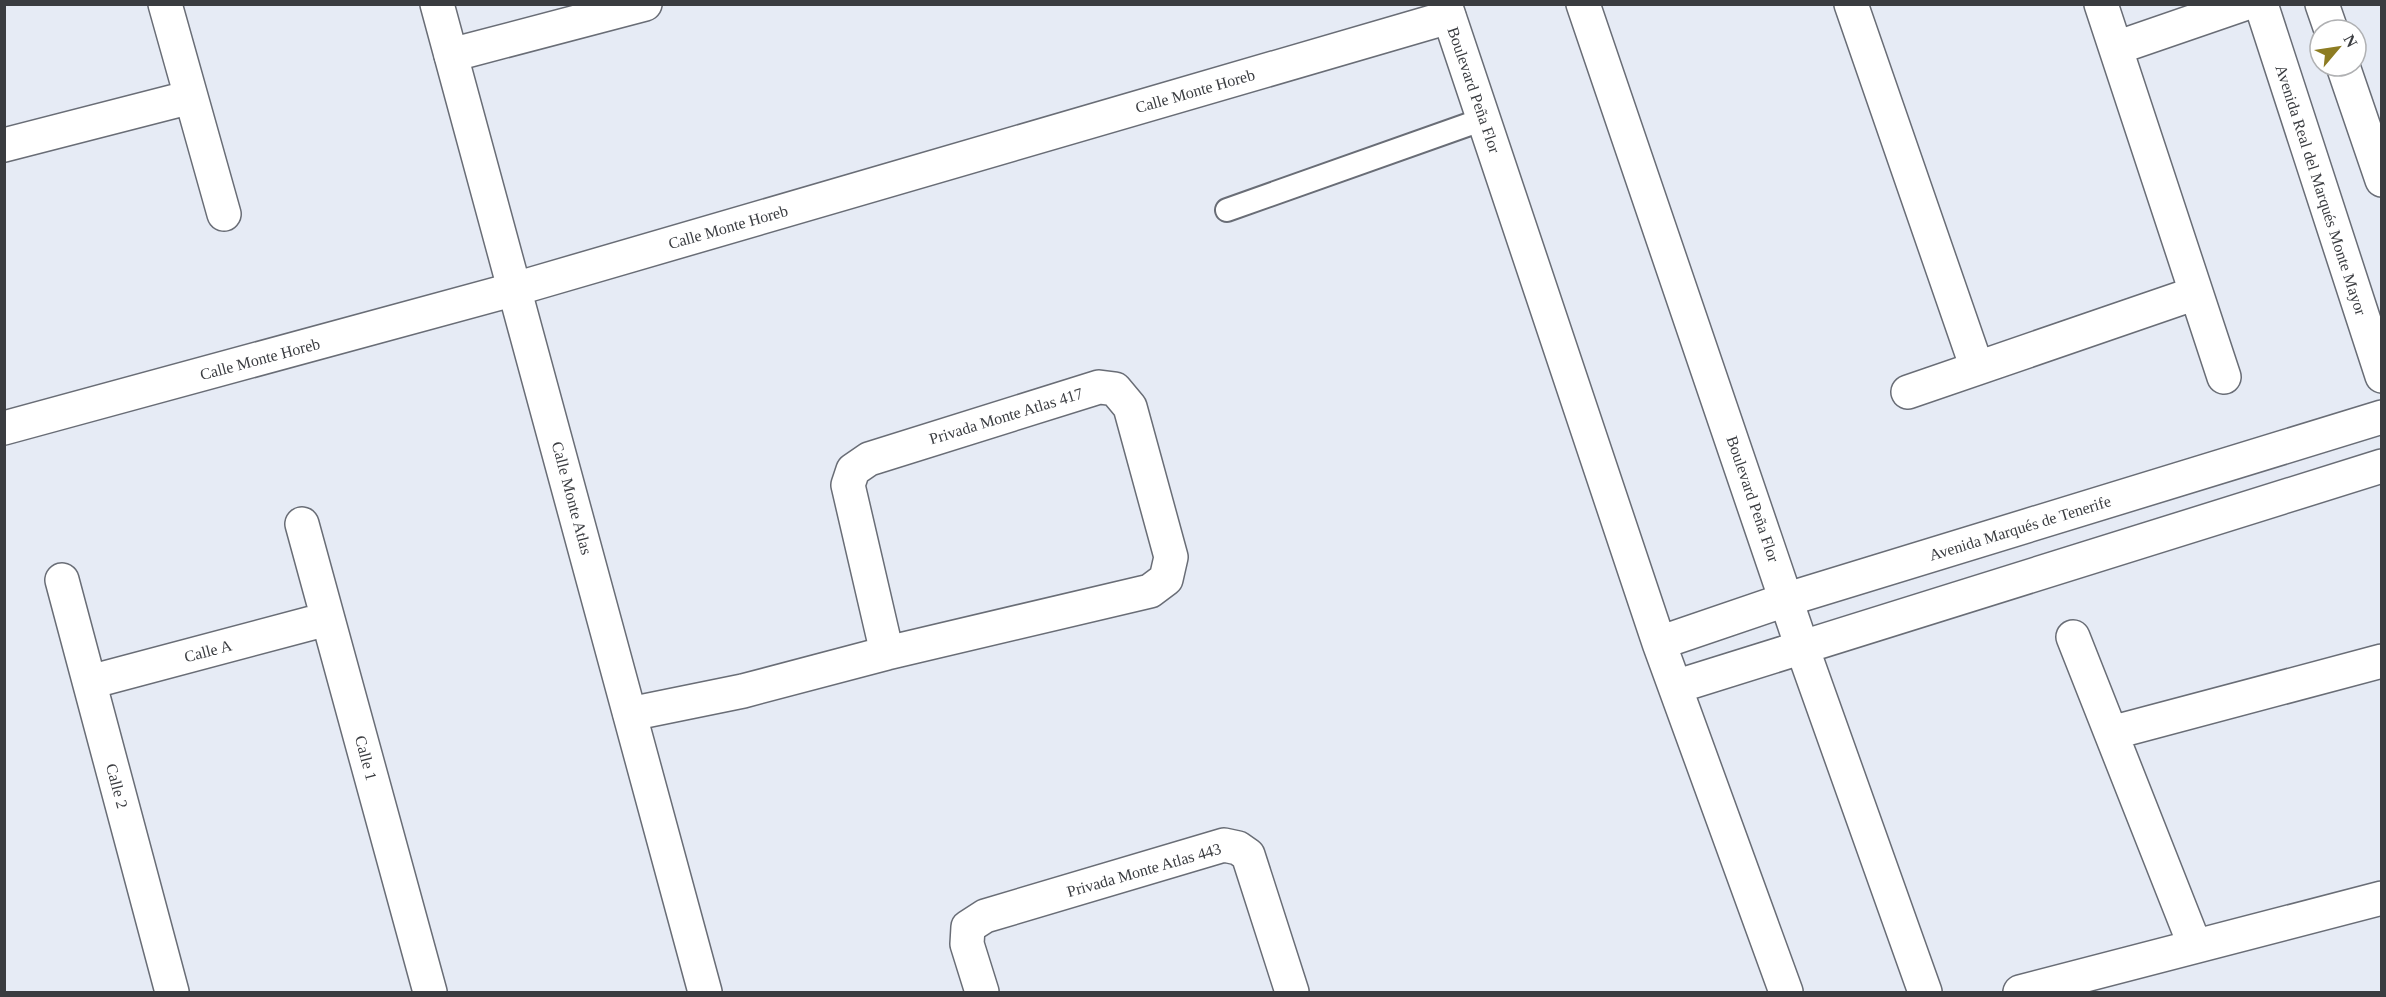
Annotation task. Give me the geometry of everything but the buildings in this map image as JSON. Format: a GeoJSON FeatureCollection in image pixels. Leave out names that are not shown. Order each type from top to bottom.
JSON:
{"type":"FeatureCollection","features":[{"type":"Feature","properties":{"kind":"street"},"geometry":{"type":"LineString","coordinates":[[165,4],[224,213]]}},
{"type":"Feature","properties":{"kind":"street","name":"Calle Monte Atlas"},"geometry":{"type":"LineString","coordinates":[[437,4],[705,993]]}},
{"type":"Feature","properties":{"kind":"street"},"geometry":{"type":"LineString","coordinates":[[451,55],[645,4]]}},
{"type":"Feature","properties":{"kind":"street","name":"Boulevard Peña Flor"},"geometry":{"type":"LineString","coordinates":[[1582,4],[1788,599],[1802,646],[1925,993]]}},
{"type":"Feature","properties":{"kind":"street"},"geometry":{"type":"LineString","coordinates":[[1851,4],[1977,369]]}},
{"type":"Feature","properties":{"kind":"street"},"geometry":{"type":"LineString","coordinates":[[2101,4],[2224,377]]}},
{"type":"Feature","properties":{"kind":"street"},"geometry":{"type":"LineString","coordinates":[[2116,48],[2244,4]]}},
{"type":"Feature","properties":{"kind":"street","name":"Avenida Real del Marqués Monte Mayor"},"geometry":{"type":"LineString","coordinates":[[2261,4],[2382,376]]}},
{"type":"Feature","properties":{"kind":"street","name":"Boulevard Peña Flor"},"geometry":{"type":"LineString","coordinates":[[1447,11],[1659,643],[1786,993]]}},
{"type":"Feature","properties":{"kind":"street","name":"Calle Monte Horeb"},"geometry":{"type":"LineString","coordinates":[[4,428],[515,289],[1447,11]]}},
{"type":"Feature","properties":{"kind":"street"},"geometry":{"type":"LineString","coordinates":[[2347,78],[2382,180]]}},
{"type":"Feature","properties":{"kind":"street"},"geometry":{"type":"LineString","coordinates":[[4,145],[191,97]]}},
{"type":"Feature","properties":{"kind":"street"},"geometry":{"type":"LineString","coordinates":[[1908,392],[2196,294]]}},
{"type":"Feature","properties":{"kind":"street","name":"Privada Monte Atlas 417"},"geometry":{"type":"LineString","coordinates":[[630,714],[743,691],[887,653],[1150,591],[1166,579],[1170,557],[1130,407],[1115,389],[1099,387],[869,459],[853,470],[848,485],[887,653]]}},
{"type":"Feature","properties":{"kind":"street","name":"Avenida Marqués de Tenerife"},"geometry":{"type":"LineString","coordinates":[[1659,643],[1788,599],[2382,417]]}},
{"type":"Feature","properties":{"kind":"street"},"geometry":{"type":"LineString","coordinates":[[1675,687],[2382,466]]}},
{"type":"Feature","properties":{"kind":"street","name":"Calle 1"},"geometry":{"type":"LineString","coordinates":[[302,524],[430,993]]}},
{"type":"Feature","properties":{"kind":"street","name":"Calle 2"},"geometry":{"type":"LineString","coordinates":[[62,580],[172,993]]}},
{"type":"Feature","properties":{"kind":"street","name":"Calle A"},"geometry":{"type":"LineString","coordinates":[[90,682],[327,619]]}},
{"type":"Feature","properties":{"kind":"street"},"geometry":{"type":"LineString","coordinates":[[2073,637],[2195,946]]}},
{"type":"Feature","properties":{"kind":"street"},"geometry":{"type":"LineString","coordinates":[[2111,733],[2382,661]]}},
{"type":"Feature","properties":{"kind":"street","name":"Privada Monte Atlas 443"},"geometry":{"type":"LineString","coordinates":[[982,993],[968,944],[968,927],[985,915],[1224,845],[1238,848],[1248,855],[1292,993]]}},
{"type":"Feature","properties":{"kind":"street"},"geometry":{"type":"LineString","coordinates":[[2020,993],[2382,898]]}},
{"type":"Feature","properties":{"kind":"lane"},"geometry":{"type":"LineString","coordinates":[[1227,210],[1484,119]]}}]}
